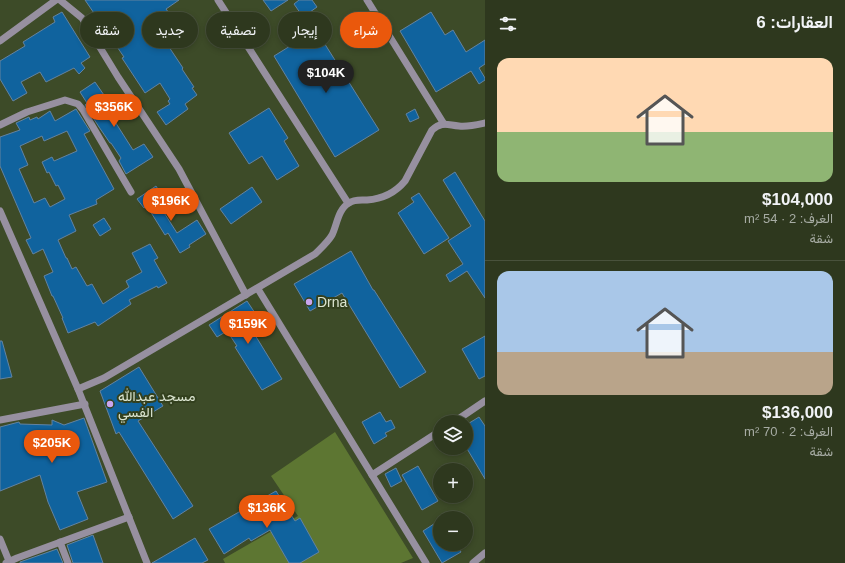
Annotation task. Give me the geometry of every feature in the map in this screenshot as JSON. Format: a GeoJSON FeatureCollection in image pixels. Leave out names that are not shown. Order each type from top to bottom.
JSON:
{"type":"FeatureCollection","features":[{"type":"Feature","properties":{"kind":"street"},"geometry":{"type":"LineString","coordinates":[[0,42],[56,0]]}},
{"type":"Feature","properties":{"kind":"street"},"geometry":{"type":"LineString","coordinates":[[60,0],[82,18],[118,77],[179,169],[246,295]]}},
{"type":"Feature","properties":{"kind":"street"},"geometry":{"type":"LineString","coordinates":[[218,0],[348,203]]}},
{"type":"Feature","properties":{"kind":"street"},"geometry":{"type":"LineString","coordinates":[[367,0],[444,124]]}},
{"type":"Feature","properties":{"kind":"street"},"geometry":{"type":"LineString","coordinates":[[0,125],[27,112],[65,100],[78,104],[131,192]]}},
{"type":"Feature","properties":{"kind":"street"},"geometry":{"type":"LineString","coordinates":[[78,389],[104,378],[258,289],[315,254],[331,236],[342,210],[348,203],[354,200],[373,199],[387,195],[400,187],[405,181],[432,130],[436,126],[444,124],[475,126],[485,123]]}},
{"type":"Feature","properties":{"kind":"street"},"geometry":{"type":"LineString","coordinates":[[0,211],[85,404],[147,563]]}},
{"type":"Feature","properties":{"kind":"street"},"geometry":{"type":"LineString","coordinates":[[258,289],[426,563]]}},
{"type":"Feature","properties":{"kind":"street"},"geometry":{"type":"LineString","coordinates":[[464,415],[485,401]]}},
{"type":"Feature","properties":{"kind":"street"},"geometry":{"type":"LineString","coordinates":[[0,420],[85,404]]}},
{"type":"Feature","properties":{"kind":"street"},"geometry":{"type":"LineString","coordinates":[[372,475],[433,436]]}},
{"type":"Feature","properties":{"kind":"street"},"geometry":{"type":"LineString","coordinates":[[0,539],[8,562],[129,517]]}},
{"type":"Feature","properties":{"kind":"street"},"geometry":{"type":"LineString","coordinates":[[60,542],[68,563]]}},
{"type":"Feature","properties":{"kind":"street"},"geometry":{"type":"LineString","coordinates":[[473,563],[485,553]]}},
{"type":"Feature","properties":{"kind":"green space"},"geometry":{"type":"Polygon","coordinates":[[[335,432],[413,558],[401,563],[225,563],[223,559],[298,516],[271,476],[335,432]]]}},
{"type":"Feature","properties":{"kind":"building"},"geometry":{"type":"Polygon","coordinates":[[[85,0],[179,0],[166,9],[168,12],[142,12],[142,48],[170,48],[183,68],[182,69],[194,87],[192,88],[197,95],[185,104],[188,109],[166,125],[157,112],[170,104],[168,101],[170,99],[160,83],[145,93],[122,58],[124,57],[118,48],[134,48],[134,12],[93,12],[85,0]]]}},
{"type":"Feature","properties":{"kind":"building"},"geometry":{"type":"Polygon","coordinates":[[[263,0],[288,0],[271,11],[263,0]]]}},
{"type":"Feature","properties":{"kind":"building"},"geometry":{"type":"Polygon","coordinates":[[[299,0],[312,0],[317,7],[310,12],[300,12],[294,4],[299,0]]]}},
{"type":"Feature","properties":{"kind":"building"},"geometry":{"type":"Polygon","coordinates":[[[62,12],[80,41],[80,48],[84,48],[90,57],[81,63],[85,68],[79,74],[74,68],[46,82],[40,72],[21,82],[27,93],[13,101],[0,79],[0,61],[25,46],[23,42],[55,22],[53,17],[62,12]]]}},
{"type":"Feature","properties":{"kind":"building"},"geometry":{"type":"Polygon","coordinates":[[[431,12],[445,35],[453,30],[466,52],[485,40],[485,64],[479,68],[485,80],[479,84],[471,71],[436,92],[400,31],[431,12]]]}},
{"type":"Feature","properties":{"kind":"building"},"geometry":{"type":"Polygon","coordinates":[[[287,48],[327,48],[379,130],[335,157],[274,56],[287,48]]]}},
{"type":"Feature","properties":{"kind":"building"},"geometry":{"type":"Polygon","coordinates":[[[95,82],[109,101],[115,97],[124,110],[112,117],[133,150],[144,144],[153,157],[126,174],[119,161],[121,158],[85,105],[87,103],[80,92],[95,82]]]}},
{"type":"Feature","properties":{"kind":"building"},"geometry":{"type":"Polygon","coordinates":[[[269,108],[288,138],[284,141],[299,166],[277,180],[262,156],[249,164],[229,133],[269,108]]]}},
{"type":"Feature","properties":{"kind":"building"},"geometry":{"type":"Polygon","coordinates":[[[76,109],[90,131],[84,134],[114,189],[96,200],[97,204],[69,215],[76,231],[58,240],[72,269],[76,267],[87,286],[92,284],[103,304],[129,287],[126,281],[142,272],[132,253],[150,244],[158,258],[154,260],[167,283],[158,288],[157,286],[129,300],[131,304],[98,326],[95,322],[68,333],[63,318],[44,276],[53,272],[43,249],[33,254],[26,240],[31,238],[0,166],[0,137],[20,130],[16,123],[29,117],[30,120],[37,117],[38,119],[50,111],[55,121],[76,109]],[[67,131],[44,141],[42,136],[20,146],[28,165],[19,169],[34,203],[45,198],[50,207],[65,199],[49,172],[47,173],[42,162],[52,157],[54,161],[77,151],[67,131]]]}},
{"type":"Feature","properties":{"kind":"building"},"geometry":{"type":"Polygon","coordinates":[[[415,109],[419,118],[410,122],[406,114],[415,109]]]}},
{"type":"Feature","properties":{"kind":"building"},"geometry":{"type":"Polygon","coordinates":[[[455,172],[485,221],[485,298],[467,271],[450,282],[446,275],[463,264],[448,241],[471,226],[443,180],[455,172]]]}},
{"type":"Feature","properties":{"kind":"building"},"geometry":{"type":"Polygon","coordinates":[[[156,186],[162,196],[156,200],[177,233],[197,220],[206,234],[180,253],[168,233],[165,235],[147,206],[144,208],[137,199],[156,186]]]}},
{"type":"Feature","properties":{"kind":"building"},"geometry":{"type":"Polygon","coordinates":[[[252,187],[262,202],[231,224],[220,209],[252,187]]]}},
{"type":"Feature","properties":{"kind":"building"},"geometry":{"type":"Polygon","coordinates":[[[419,193],[449,238],[424,254],[398,213],[414,202],[411,198],[419,193]]]}},
{"type":"Feature","properties":{"kind":"building"},"geometry":{"type":"Polygon","coordinates":[[[104,218],[111,229],[100,236],[93,225],[104,218]]]}},
{"type":"Feature","properties":{"kind":"building"},"geometry":{"type":"Polygon","coordinates":[[[351,251],[373,290],[426,372],[400,388],[342,293],[310,311],[294,284],[351,251]]]}},
{"type":"Feature","properties":{"kind":"building"},"geometry":{"type":"Polygon","coordinates":[[[247,301],[255,313],[244,321],[253,336],[255,335],[282,379],[262,390],[235,347],[237,346],[227,331],[217,337],[209,325],[247,301]]]}},
{"type":"Feature","properties":{"kind":"building"},"geometry":{"type":"Polygon","coordinates":[[[485,336],[485,376],[479,379],[462,349],[485,336]]]}},
{"type":"Feature","properties":{"kind":"building"},"geometry":{"type":"Polygon","coordinates":[[[0,341],[2,341],[12,377],[0,379],[0,341]]]}},
{"type":"Feature","properties":{"kind":"building"},"geometry":{"type":"Polygon","coordinates":[[[139,367],[163,406],[138,421],[193,506],[173,519],[119,432],[116,434],[100,391],[139,367]]]}},
{"type":"Feature","properties":{"kind":"building"},"geometry":{"type":"Polygon","coordinates":[[[380,412],[386,422],[391,420],[395,428],[385,433],[387,436],[374,444],[362,422],[380,412]]]}},
{"type":"Feature","properties":{"kind":"building"},"geometry":{"type":"Polygon","coordinates":[[[479,417],[485,426],[485,479],[471,455],[473,455],[473,421],[479,417]]]}},
{"type":"Feature","properties":{"kind":"building"},"geometry":{"type":"Polygon","coordinates":[[[84,418],[107,482],[77,492],[88,519],[60,530],[48,502],[40,475],[0,491],[0,427],[19,422],[20,424],[52,425],[52,420],[64,425],[84,418]]]}},
{"type":"Feature","properties":{"kind":"building"},"geometry":{"type":"Polygon","coordinates":[[[418,466],[433,492],[433,503],[434,503],[422,510],[402,475],[418,466]]]}},
{"type":"Feature","properties":{"kind":"building"},"geometry":{"type":"Polygon","coordinates":[[[396,468],[402,481],[391,487],[385,474],[396,468]]]}},
{"type":"Feature","properties":{"kind":"building"},"geometry":{"type":"Polygon","coordinates":[[[276,491],[295,521],[300,518],[319,552],[300,563],[289,563],[270,530],[251,541],[249,538],[224,554],[209,529],[276,491]]]}},
{"type":"Feature","properties":{"kind":"building"},"geometry":{"type":"Polygon","coordinates":[[[433,525],[433,548],[423,531],[433,525]]]}},
{"type":"Feature","properties":{"kind":"building"},"geometry":{"type":"Polygon","coordinates":[[[93,535],[103,563],[73,563],[67,545],[93,535]]]}},
{"type":"Feature","properties":{"kind":"building"},"geometry":{"type":"Polygon","coordinates":[[[195,538],[208,560],[202,563],[152,563],[195,538]]]}},
{"type":"Feature","properties":{"kind":"building"},"geometry":{"type":"Polygon","coordinates":[[[57,549],[63,563],[20,563],[20,562],[57,549]]]}},
{"type":"Feature","properties":{"kind":"building"},"geometry":{"type":"Polygon","coordinates":[[[435,551],[461,552],[442,563],[435,551]]]}},
{"type":"Feature","properties":{"kind":"place","name":"Drna"},"geometry":{"type":"Point","coordinates":[309,302]}},
{"type":"Feature","properties":{"kind":"place","name":"مسجد عبدالله الفسي"},"geometry":{"type":"Point","coordinates":[110,404]}}]}
